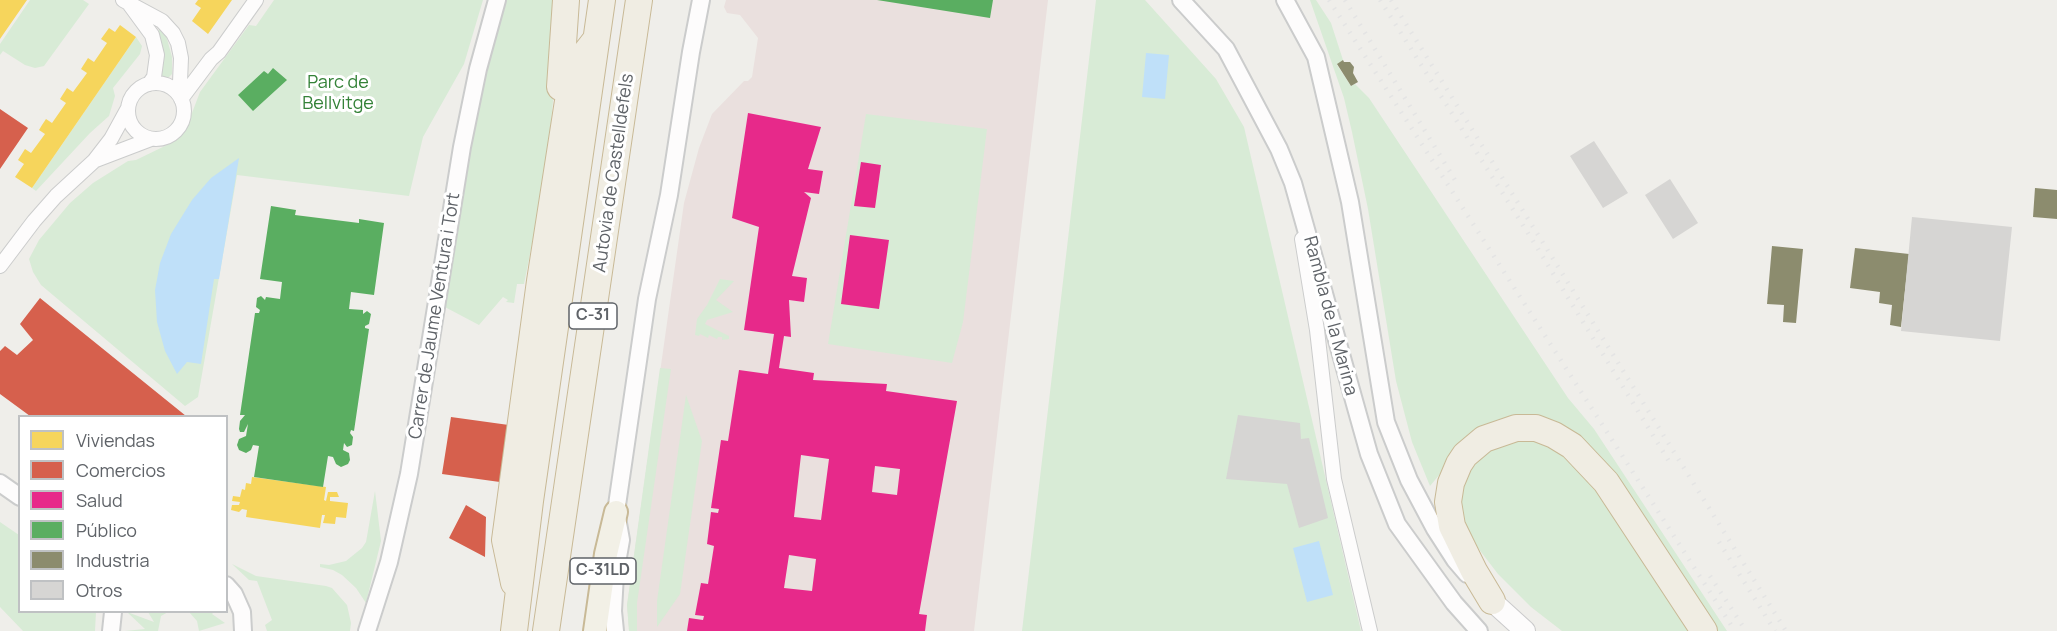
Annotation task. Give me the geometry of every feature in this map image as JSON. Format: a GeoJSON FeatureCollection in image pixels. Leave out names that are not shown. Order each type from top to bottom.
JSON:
{"type":"FeatureCollection","features":[{"type":"Feature","properties":{"kind":"highway"},"geometry":{"type":"LineString","coordinates":[[566,0],[554,190],[570,228]]}},
{"type":"Feature","properties":{"kind":"highway","name":"Autovia de Castelldefels"},"geometry":{"type":"LineString","coordinates":[[514,631],[530,501],[602,0]]}},
{"type":"Feature","properties":{"kind":"highway","name":"Autovia de Castelldefels"},"geometry":{"type":"LineString","coordinates":[[546,631],[639,0]]}},
{"type":"Feature","properties":{"kind":"highway"},"geometry":{"type":"LineString","coordinates":[[518,603],[505,540],[534,325],[573,69],[596,39]]}},
{"type":"Feature","properties":{"kind":"highway"},"geometry":{"type":"LineString","coordinates":[[1492,601],[1452,526],[1448,502],[1451,483],[1465,455],[1484,439],[1516,428],[1536,429],[1554,435],[1572,446],[1606,482],[1704,631]]}},
{"type":"Feature","properties":{"kind":"highway","name":"C-31LD"},"geometry":{"type":"LineString","coordinates":[[595,631],[606,554],[616,512]]}},
{"type":"Feature","properties":{"kind":"main road","name":"Rambla de la Marina"},"geometry":{"type":"LineString","coordinates":[[1492,601],[1525,631]]}},
{"type":"Feature","properties":{"kind":"street"},"geometry":{"type":"LineString","coordinates":[[178,95],[219,52],[256,0]]}},
{"type":"Feature","properties":{"kind":"street","name":"Carrer de Jaume Ventura i Tort"},"geometry":{"type":"LineString","coordinates":[[366,631],[389,562],[409,474],[462,147],[478,69],[497,0]]}},
{"type":"Feature","properties":{"kind":"street","name":"C-31LD"},"geometry":{"type":"LineString","coordinates":[[616,512],[647,299],[669,195],[701,0]]}},
{"type":"Feature","properties":{"kind":"street","name":"Rambla de la Marina"},"geometry":{"type":"LineString","coordinates":[[1181,0],[1226,49],[1279,149],[1293,183],[1369,454],[1397,524],[1454,603],[1479,631]]}},
{"type":"Feature","properties":{"kind":"street","name":"Rambla de la Marina"},"geometry":{"type":"LineString","coordinates":[[1285,0],[1316,57],[1350,202],[1386,422],[1409,480],[1435,529],[1455,560],[1492,601]]}},
{"type":"Feature","properties":{"kind":"street"},"geometry":{"type":"LineString","coordinates":[[127,3],[152,35],[158,56],[154,77],[149,84]]}},
{"type":"Feature","properties":{"kind":"street"},"geometry":{"type":"LineString","coordinates":[[94,161],[151,139],[170,136],[178,128],[184,113],[178,95],[181,58],[173,33],[162,21],[127,3]]}},
{"type":"Feature","properties":{"kind":"street"},"geometry":{"type":"LineString","coordinates":[[152,35],[162,21]]}},
{"type":"Feature","properties":{"kind":"street"},"geometry":{"type":"LineString","coordinates":[[0,266],[56,196],[94,161],[111,139],[135,92],[149,84],[159,83],[178,95]]}},
{"type":"Feature","properties":{"kind":"street"},"geometry":{"type":"LineString","coordinates":[[128,108],[132,124],[137,131],[151,139]]}},
{"type":"Feature","properties":{"kind":"street"},"geometry":{"type":"LineString","coordinates":[[1293,183],[1317,330],[1334,479],[1370,631]]}},
{"type":"Feature","properties":{"kind":"street"},"geometry":{"type":"LineString","coordinates":[[0,483],[18,496]]}},
{"type":"Feature","properties":{"kind":"street"},"geometry":{"type":"LineString","coordinates":[[615,631],[613,611],[615,574],[621,540],[616,512]]}},
{"type":"Feature","properties":{"kind":"street"},"geometry":{"type":"LineString","coordinates":[[228,587],[234,594],[242,612],[243,630]]}},
{"type":"Feature","properties":{"kind":"shaded area"},"geometry":{"type":"Polygon","coordinates":[[[726,0],[1048,0],[974,631],[629,631],[627,605],[684,203],[699,148],[712,114],[744,81],[752,77],[758,38],[740,15],[727,13],[724,7],[726,0]]]}},
{"type":"Feature","properties":{"kind":"green space"},"geometry":{"type":"Polygon","coordinates":[[[30,0],[83,0],[89,4],[44,66],[35,68],[25,65],[3,51],[0,55],[0,44],[30,0]]]}},
{"type":"Feature","properties":{"kind":"green space","name":"Parc de Bellvitge"},"geometry":{"type":"Polygon","coordinates":[[[274,0],[483,0],[464,64],[423,137],[409,196],[237,175],[198,397],[185,406],[41,285],[33,272],[29,259],[39,240],[70,203],[93,183],[128,161],[136,160],[169,144],[187,126],[200,92],[249,25],[256,26],[274,0]]]}},
{"type":"Feature","properties":{"kind":"green space"},"geometry":{"type":"Polygon","coordinates":[[[500,0],[555,0],[553,101],[546,174],[524,284],[517,284],[514,303],[506,302],[508,300],[503,297],[479,325],[443,306],[484,59],[500,0]]]}},
{"type":"Feature","properties":{"kind":"green space"},"geometry":{"type":"Polygon","coordinates":[[[1096,0],[1145,0],[1216,79],[1244,127],[1361,631],[1022,631],[1096,0]]]}},
{"type":"Feature","properties":{"kind":"green space"},"geometry":{"type":"Polygon","coordinates":[[[1310,0],[1316,0],[1331,23],[1343,60],[1337,65],[1351,86],[1355,84],[1369,98],[1568,398],[1594,429],[1727,631],[1714,631],[1567,432],[1459,451],[1430,486],[1412,442],[1396,381],[1368,209],[1344,98],[1310,0]]]}},
{"type":"Feature","properties":{"kind":"green space"},"geometry":{"type":"Polygon","coordinates":[[[161,29],[166,35],[172,57],[172,74],[167,79],[160,76],[157,36],[161,29]]]}},
{"type":"Feature","properties":{"kind":"green space"},"geometry":{"type":"Polygon","coordinates":[[[136,37],[142,46],[140,54],[113,88],[115,96],[109,116],[36,191],[32,188],[136,37]]]}},
{"type":"Feature","properties":{"kind":"green space"},"geometry":{"type":"Polygon","coordinates":[[[866,114],[987,129],[963,322],[952,363],[828,344],[866,114]]]}},
{"type":"Feature","properties":{"kind":"green space"},"geometry":{"type":"Polygon","coordinates":[[[720,279],[734,281],[716,300],[733,312],[707,320],[705,324],[729,336],[729,339],[722,340],[722,337],[717,339],[709,335],[708,338],[700,334],[695,335],[697,319],[720,279]]]}},
{"type":"Feature","properties":{"kind":"green space"},"geometry":{"type":"Polygon","coordinates":[[[660,368],[671,369],[637,603],[637,631],[629,631],[627,605],[660,368]]]}},
{"type":"Feature","properties":{"kind":"green space"},"geometry":{"type":"Polygon","coordinates":[[[686,395],[702,441],[680,594],[657,627],[657,601],[686,395]]]}},
{"type":"Feature","properties":{"kind":"green space"},"geometry":{"type":"Polygon","coordinates":[[[1519,438],[1546,441],[1583,469],[1691,631],[1562,631],[1531,607],[1498,574],[1478,548],[1464,524],[1459,494],[1471,468],[1484,453],[1491,447],[1519,438]]]}},
{"type":"Feature","properties":{"kind":"green space"},"geometry":{"type":"Polygon","coordinates":[[[375,491],[381,541],[366,603],[356,588],[342,575],[320,567],[320,564],[329,565],[346,561],[362,548],[366,542],[375,491]]]}},
{"type":"Feature","properties":{"kind":"green space"},"geometry":{"type":"Polygon","coordinates":[[[0,522],[18,534],[18,613],[96,613],[95,631],[23,631],[0,607],[0,522]]]}},
{"type":"Feature","properties":{"kind":"green space"},"geometry":{"type":"Polygon","coordinates":[[[232,564],[256,576],[332,588],[347,605],[351,623],[350,631],[267,631],[265,625],[272,620],[257,581],[249,580],[232,564]]]}},
{"type":"Feature","properties":{"kind":"green space"},"geometry":{"type":"Polygon","coordinates":[[[128,613],[154,622],[149,613],[166,613],[161,616],[158,631],[125,631],[145,629],[128,613]]]}},
{"type":"Feature","properties":{"kind":"green space"},"geometry":{"type":"Polygon","coordinates":[[[190,613],[213,613],[225,623],[199,631],[197,621],[190,613]]]}},
{"type":"Feature","properties":{"kind":"water"},"geometry":{"type":"Polygon","coordinates":[[[1146,53],[1169,55],[1165,99],[1142,97],[1146,53]]]}},
{"type":"Feature","properties":{"kind":"water"},"geometry":{"type":"Polygon","coordinates":[[[239,158],[219,279],[214,279],[201,364],[187,362],[177,374],[165,351],[157,322],[155,290],[160,263],[171,234],[192,200],[211,178],[239,158]]]}},
{"type":"Feature","properties":{"kind":"water"},"geometry":{"type":"Polygon","coordinates":[[[1319,541],[1333,595],[1307,602],[1293,548],[1319,541]]]}},
{"type":"Feature","properties":{"kind":"building: Viviendas"},"geometry":{"type":"Polygon","coordinates":[[[0,0],[27,0],[0,39],[0,0]]]}},
{"type":"Feature","properties":{"kind":"building: Viviendas"},"geometry":{"type":"Polygon","coordinates":[[[198,0],[232,0],[208,34],[192,21],[201,8],[195,4],[198,0]]]}},
{"type":"Feature","properties":{"kind":"building: Viviendas"},"geometry":{"type":"Polygon","coordinates":[[[120,25],[136,37],[32,188],[15,177],[24,164],[18,160],[25,149],[31,153],[45,134],[39,130],[42,125],[46,119],[52,123],[66,103],[60,99],[67,88],[73,92],[87,73],[81,69],[88,58],[94,62],[107,43],[101,39],[109,28],[115,32],[120,25]]]}},
{"type":"Feature","properties":{"kind":"building: Viviendas"},"geometry":{"type":"Polygon","coordinates":[[[252,477],[326,487],[324,500],[326,501],[328,492],[337,492],[339,497],[330,497],[330,501],[348,503],[346,518],[336,517],[335,524],[323,523],[325,515],[322,515],[320,528],[246,517],[247,510],[242,509],[239,512],[231,510],[232,505],[239,505],[240,502],[232,501],[233,496],[240,497],[242,489],[245,490],[246,483],[251,484],[252,477]]]}},
{"type":"Feature","properties":{"kind":"building: Comercios"},"geometry":{"type":"Polygon","coordinates":[[[0,109],[28,128],[0,169],[0,109]]]}},
{"type":"Feature","properties":{"kind":"building: Comercios"},"geometry":{"type":"Polygon","coordinates":[[[40,298],[185,415],[29,415],[0,394],[0,351],[5,346],[17,355],[33,340],[20,324],[40,298]]]}},
{"type":"Feature","properties":{"kind":"building: Comercios"},"geometry":{"type":"Polygon","coordinates":[[[451,417],[516,426],[507,483],[442,474],[451,417]]]}},
{"type":"Feature","properties":{"kind":"building: Comercios"},"geometry":{"type":"Polygon","coordinates":[[[466,505],[486,517],[485,557],[449,538],[466,505]]]}},
{"type":"Feature","properties":{"kind":"building: Salud"},"geometry":{"type":"Polygon","coordinates":[[[748,113],[821,127],[808,169],[823,171],[819,194],[804,192],[811,198],[792,276],[807,278],[804,302],[789,300],[791,337],[784,336],[779,368],[814,373],[813,380],[887,384],[886,391],[957,401],[919,614],[927,615],[925,631],[687,631],[689,618],[703,620],[704,616],[695,615],[701,583],[708,584],[714,546],[707,544],[711,512],[718,513],[719,509],[711,508],[721,440],[728,441],[739,370],[768,374],[774,334],[744,330],[759,227],[732,218],[748,113]],[[801,455],[794,517],[821,520],[829,459],[801,455]],[[875,466],[872,492],[897,495],[900,469],[875,466]],[[789,555],[784,588],[812,591],[816,559],[789,555]]]}},
{"type":"Feature","properties":{"kind":"building: Salud"},"geometry":{"type":"Polygon","coordinates":[[[861,162],[881,165],[875,208],[854,206],[861,162]]]}},
{"type":"Feature","properties":{"kind":"building: Salud"},"geometry":{"type":"Polygon","coordinates":[[[850,235],[889,240],[879,309],[841,304],[850,235]]]}},
{"type":"Feature","properties":{"kind":"building: Público"},"geometry":{"type":"Polygon","coordinates":[[[877,0],[993,0],[990,18],[877,0]]]}},
{"type":"Feature","properties":{"kind":"building: Público"},"geometry":{"type":"Polygon","coordinates":[[[273,68],[287,80],[253,111],[238,95],[264,71],[268,74],[273,68]]]}},
{"type":"Feature","properties":{"kind":"building: Público"},"geometry":{"type":"Polygon","coordinates":[[[271,206],[296,210],[295,215],[359,223],[359,219],[384,223],[374,295],[351,292],[349,309],[363,310],[363,314],[367,311],[371,314],[369,324],[365,326],[369,329],[354,431],[351,430],[350,433],[353,437],[352,445],[347,447],[344,443],[343,450],[349,453],[350,460],[348,464],[341,467],[336,464],[333,457],[328,456],[323,487],[254,477],[259,446],[253,445],[246,453],[239,450],[237,445],[239,439],[246,436],[248,424],[244,432],[240,432],[240,421],[245,415],[240,415],[255,313],[259,313],[260,310],[256,307],[257,298],[261,296],[265,300],[266,297],[280,299],[282,282],[260,279],[271,206]]]}},
{"type":"Feature","properties":{"kind":"building: Industria"},"geometry":{"type":"Polygon","coordinates":[[[1343,60],[1350,62],[1354,67],[1353,73],[1358,82],[1351,86],[1337,64],[1343,60]]]}},
{"type":"Feature","properties":{"kind":"building: Industria"},"geometry":{"type":"Polygon","coordinates":[[[2035,188],[2057,190],[2057,219],[2033,217],[2035,188]]]}},
{"type":"Feature","properties":{"kind":"building: Industria"},"geometry":{"type":"Polygon","coordinates":[[[1772,246],[1803,249],[1796,323],[1783,322],[1784,305],[1767,304],[1772,246]]]}},
{"type":"Feature","properties":{"kind":"building: Industria"},"geometry":{"type":"Polygon","coordinates":[[[1855,248],[1909,254],[1901,327],[1890,325],[1892,305],[1879,303],[1880,292],[1850,288],[1855,248]]]}},
{"type":"Feature","properties":{"kind":"building: Otros"},"geometry":{"type":"Polygon","coordinates":[[[1594,141],[1628,193],[1603,208],[1570,156],[1594,141]]]}},
{"type":"Feature","properties":{"kind":"building: Otros"},"geometry":{"type":"Polygon","coordinates":[[[1670,179],[1698,223],[1673,239],[1645,195],[1670,179]]]}},
{"type":"Feature","properties":{"kind":"building: Otros"},"geometry":{"type":"Polygon","coordinates":[[[1912,217],[2012,227],[2000,341],[1901,331],[1912,217]]]}},
{"type":"Feature","properties":{"kind":"building: Otros"},"geometry":{"type":"Polygon","coordinates":[[[1238,415],[1300,423],[1301,439],[1309,438],[1328,518],[1299,528],[1287,484],[1226,479],[1238,415]]]}},
{"type":"Feature","properties":{"kind":"railway"},"geometry":{"type":"LineString","coordinates":[[1329,0],[1735,631]]}},
{"type":"Feature","properties":{"kind":"railway"},"geometry":{"type":"LineString","coordinates":[[1345,0],[1455,180]]}},
{"type":"Feature","properties":{"kind":"railway"},"geometry":{"type":"LineString","coordinates":[[1380,0],[1670,463]]}},
{"type":"Feature","properties":{"kind":"railway"},"geometry":{"type":"LineString","coordinates":[[1391,0],[1786,631]]}},
{"type":"Feature","properties":{"kind":"railway"},"geometry":{"type":"LineString","coordinates":[[1719,542],[1775,631]]}},
{"type":"Feature","properties":{"kind":"railway"},"geometry":{"type":"LineString","coordinates":[[1710,576],[1746,631]]}}]}
